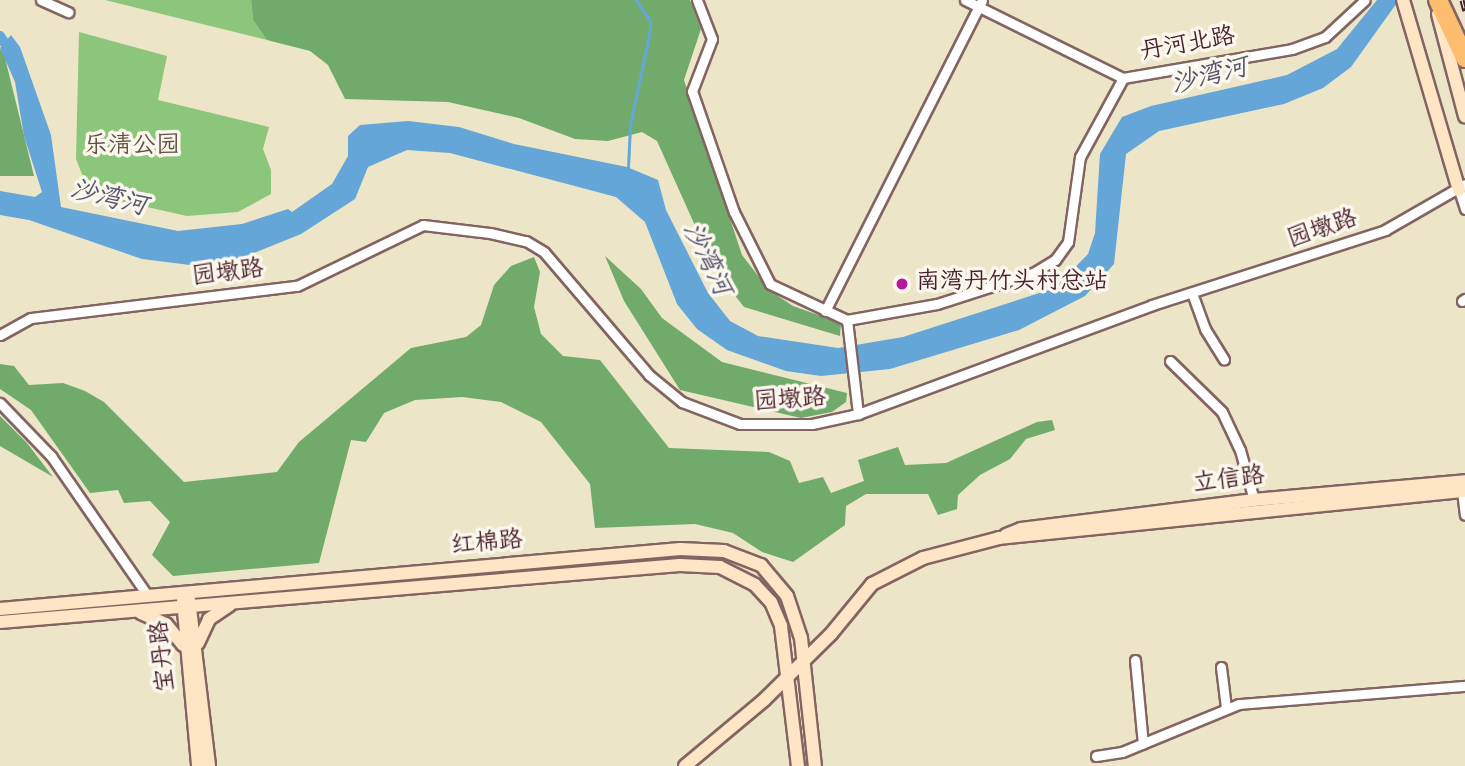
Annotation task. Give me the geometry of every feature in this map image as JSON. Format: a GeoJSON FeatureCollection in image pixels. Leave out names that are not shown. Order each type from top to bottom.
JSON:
{"type":"FeatureCollection","features":[{"type":"Feature","properties":{"kind":"highway"},"geometry":{"type":"LineString","coordinates":[[1436,0],[1465,58]]}},
{"type":"Feature","properties":{"kind":"highway"},"geometry":{"type":"LineString","coordinates":[[1449,0],[1465,58]]}},
{"type":"Feature","properties":{"kind":"main road"},"geometry":{"type":"LineString","coordinates":[[1403,0],[1462,187]]}},
{"type":"Feature","properties":{"kind":"main road"},"geometry":{"type":"LineString","coordinates":[[1436,0],[1465,117]]}},
{"type":"Feature","properties":{"kind":"main road","name":"立信路"},"geometry":{"type":"LineString","coordinates":[[1105,523],[1315,499],[1464,488]]}},
{"type":"Feature","properties":{"kind":"main road","name":"立信路"},"geometry":{"type":"LineString","coordinates":[[685,766],[789,676],[872,584],[923,558],[999,538],[1254,500],[1315,499]]}},
{"type":"Feature","properties":{"kind":"main road","name":"红棉路"},"geometry":{"type":"LineString","coordinates":[[0,609],[680,549],[724,551],[761,565],[776,579],[796,617],[815,766]]}},
{"type":"Feature","properties":{"kind":"main road","name":"红棉路"},"geometry":{"type":"LineString","coordinates":[[0,622],[680,565],[720,567],[755,585],[771,603],[781,626],[798,766]]}},
{"type":"Feature","properties":{"kind":"main road","name":"宝丹路"},"geometry":{"type":"LineString","coordinates":[[185,593],[198,766]]}},
{"type":"Feature","properties":{"kind":"main road"},"geometry":{"type":"LineString","coordinates":[[130,611],[166,624],[191,651],[209,620],[237,602]]}},
{"type":"Feature","properties":{"kind":"main road","name":"宝丹路"},"geometry":{"type":"LineString","coordinates":[[191,651],[209,766]]}},
{"type":"Feature","properties":{"kind":"street"},"geometry":{"type":"LineString","coordinates":[[41,0],[68,12]]}},
{"type":"Feature","properties":{"kind":"street"},"geometry":{"type":"LineString","coordinates":[[697,0],[712,39],[692,91],[734,212],[769,284],[847,320],[858,414]]}},
{"type":"Feature","properties":{"kind":"street"},"geometry":{"type":"LineString","coordinates":[[965,0],[980,3],[1123,78]]}},
{"type":"Feature","properties":{"kind":"street","name":"丹河北路"},"geometry":{"type":"LineString","coordinates":[[847,320],[937,304],[1033,273],[1055,260],[1068,242],[1080,157],[1123,78],[1292,49],[1325,37],[1365,0]]}},
{"type":"Feature","properties":{"kind":"street"},"geometry":{"type":"LineString","coordinates":[[825,311],[980,3]]}},
{"type":"Feature","properties":{"kind":"street"},"geometry":{"type":"LineString","coordinates":[[1462,187],[1465,209]]}},
{"type":"Feature","properties":{"kind":"street","name":"园墩路"},"geometry":{"type":"LineString","coordinates":[[0,335],[31,318],[297,286],[423,225],[490,233],[526,241],[544,252],[649,375],[682,402],[740,424],[811,424],[858,414],[1192,293],[1385,230],[1462,187]]}},
{"type":"Feature","properties":{"kind":"street"},"geometry":{"type":"LineString","coordinates":[[1192,293],[1205,329],[1224,359]]}},
{"type":"Feature","properties":{"kind":"street"},"geometry":{"type":"LineString","coordinates":[[1170,361],[1222,412],[1240,450],[1254,500]]}},
{"type":"Feature","properties":{"kind":"street"},"geometry":{"type":"LineString","coordinates":[[0,403],[51,456],[148,596]]}},
{"type":"Feature","properties":{"kind":"street"},"geometry":{"type":"LineString","coordinates":[[1464,488],[1465,515]]}},
{"type":"Feature","properties":{"kind":"street"},"geometry":{"type":"LineString","coordinates":[[1135,660],[1143,744]]}},
{"type":"Feature","properties":{"kind":"street"},"geometry":{"type":"LineString","coordinates":[[1221,667],[1226,708]]}},
{"type":"Feature","properties":{"kind":"street"},"geometry":{"type":"LineString","coordinates":[[1096,756],[1143,744],[1226,708],[1465,686]]}},
{"type":"Feature","properties":{"kind":"green space"},"geometry":{"type":"Polygon","coordinates":[[[105,0],[251,0],[253,20],[267,40],[105,0]]]}},
{"type":"Feature","properties":{"kind":"green space"},"geometry":{"type":"Polygon","coordinates":[[[251,0],[690,0],[701,29],[684,80],[742,255],[769,290],[793,306],[841,323],[840,336],[744,307],[715,270],[657,141],[642,132],[608,141],[575,139],[519,118],[448,102],[345,99],[328,65],[310,51],[267,40],[253,20],[251,0]]]}},
{"type":"Feature","properties":{"kind":"green space","name":"乐清公园"},"geometry":{"type":"Polygon","coordinates":[[[79,32],[167,56],[158,100],[269,127],[263,149],[271,170],[271,194],[238,212],[187,216],[111,199],[85,182],[76,159],[79,32]]]}},
{"type":"Feature","properties":{"kind":"green space"},"geometry":{"type":"Polygon","coordinates":[[[0,49],[4,54],[34,176],[0,176],[0,49]]]}},
{"type":"Feature","properties":{"kind":"green space"},"geometry":{"type":"Polygon","coordinates":[[[605,256],[641,289],[662,318],[722,362],[847,393],[846,402],[832,412],[801,418],[680,390],[624,301],[605,256]]]}},
{"type":"Feature","properties":{"kind":"green space"},"geometry":{"type":"Polygon","coordinates":[[[534,257],[540,272],[534,307],[541,334],[563,356],[600,360],[669,448],[769,452],[790,461],[799,483],[823,477],[831,493],[864,481],[858,460],[898,447],[905,465],[946,463],[1037,422],[1052,420],[1055,430],[1026,439],[1010,459],[980,475],[958,495],[957,509],[938,515],[928,494],[866,494],[846,506],[845,525],[793,562],[762,552],[733,533],[695,524],[595,528],[590,484],[541,422],[501,402],[462,397],[415,400],[384,413],[366,442],[351,440],[319,563],[173,576],[152,555],[170,522],[150,501],[124,503],[118,490],[90,493],[31,410],[0,389],[0,364],[14,366],[29,385],[63,383],[85,391],[104,402],[184,482],[277,472],[299,442],[411,348],[466,337],[481,325],[494,285],[511,266],[534,257]]]}},
{"type":"Feature","properties":{"kind":"green space"},"geometry":{"type":"Polygon","coordinates":[[[0,416],[27,443],[53,477],[0,446],[0,416]]]}},
{"type":"Feature","properties":{"kind":"water"},"geometry":{"type":"Polygon","coordinates":[[[1377,0],[1399,0],[1351,67],[1323,88],[1284,104],[1159,131],[1126,154],[1114,264],[1085,296],[1019,330],[890,369],[821,376],[786,371],[727,350],[697,329],[677,304],[645,222],[616,197],[450,153],[407,150],[368,167],[355,199],[301,234],[239,259],[198,266],[142,259],[29,220],[0,215],[0,191],[35,197],[42,192],[24,136],[15,82],[0,48],[11,35],[20,47],[51,135],[61,207],[178,231],[242,224],[288,209],[292,212],[332,184],[348,156],[348,136],[360,125],[408,121],[459,127],[514,144],[627,167],[658,180],[666,210],[708,293],[730,321],[758,336],[838,348],[903,337],[1055,288],[1088,254],[1095,233],[1100,154],[1122,117],[1151,106],[1287,75],[1337,49],[1377,0]]]}},
{"type":"Feature","properties":{"kind":"waterway"},"geometry":{"type":"LineString","coordinates":[[628,168],[630,125],[650,31],[650,21],[636,0]]}},
{"type":"Feature","properties":{"kind":"waterway"},"geometry":{"type":"LineString","coordinates":[[0,36],[12,54]]}},
{"type":"Feature","properties":{"kind":"railway"},"geometry":{"type":"LineString","coordinates":[[1462,0],[1465,11]]}},
{"type":"Feature","properties":{"kind":"place","name":"南湾丹竹头村总站"},"geometry":{"type":"Point","coordinates":[902,284]}},
{"type":"Feature","properties":{"kind":"water label","name":"沙湾河"},"geometry":{"type":"Point","coordinates":[1210,78]}},
{"type":"Feature","properties":{"kind":"water label","name":"沙湾河"},"geometry":{"type":"Point","coordinates":[108,200]}},
{"type":"Feature","properties":{"kind":"water label","name":"沙湾河"},"geometry":{"type":"Point","coordinates":[705,260]}}]}
